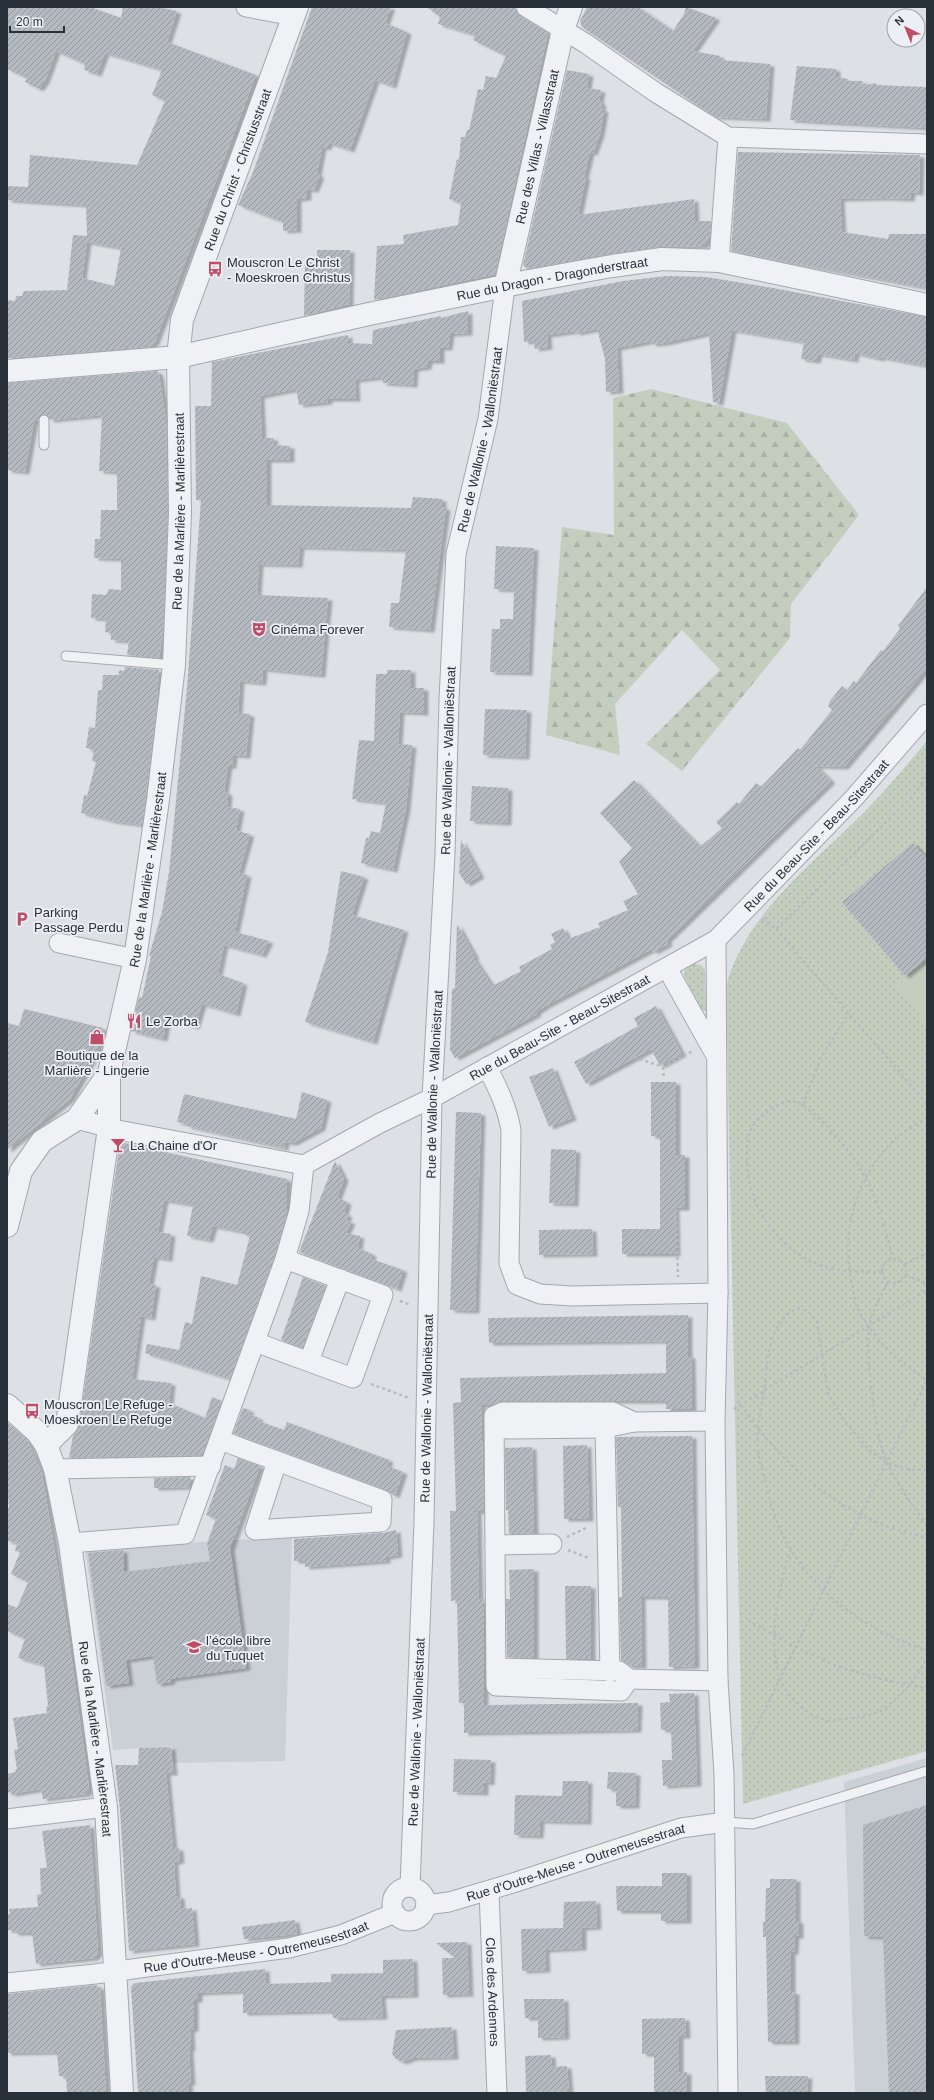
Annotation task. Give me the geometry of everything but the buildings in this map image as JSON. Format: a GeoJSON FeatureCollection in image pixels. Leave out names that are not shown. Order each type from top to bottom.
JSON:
{"type":"FeatureCollection","features":[{"type":"Feature","properties":{"kind":"street"},"geometry":{"type":"LineString","coordinates":[[246,7],[296,12]]}},
{"type":"Feature","properties":{"kind":"street"},"geometry":{"type":"LineString","coordinates":[[526,7],[585,43],[655,92],[728,138],[927,144]]}},
{"type":"Feature","properties":{"kind":"street","name":"Rue des Villas - Villasstraat"},"geometry":{"type":"LineString","coordinates":[[505,287],[563,30],[571,7]]}},
{"type":"Feature","properties":{"kind":"street","name":"Rue du Christ - Christusstraat"},"geometry":{"type":"LineString","coordinates":[[178,357],[182,320],[296,12]]}},
{"type":"Feature","properties":{"kind":"street"},"geometry":{"type":"LineString","coordinates":[[719,261],[728,138]]}},
{"type":"Feature","properties":{"kind":"street","name":"Rue du Dragon - Dragonderstraat"},"geometry":{"type":"LineString","coordinates":[[7,371],[45,373],[178,357],[369,314],[612,266],[662,259],[719,261],[927,305]]}},
{"type":"Feature","properties":{"kind":"street","name":"Rue de Wallonie - Walloniëstraat"},"geometry":{"type":"LineString","coordinates":[[410,1887],[424,1522],[425,1404],[429,1312],[432,1098],[445,854],[449,700],[456,554],[488,419],[505,287]]}},
{"type":"Feature","properties":{"kind":"street","name":"Rue de la Marlière - Marlièrestraat"},"geometry":{"type":"LineString","coordinates":[[46,1445],[67,1424],[109,1128],[109,1073],[135,959],[158,800],[174,665],[180,513],[178,357]]}},
{"type":"Feature","properties":{"kind":"street","name":"Rue du Beau-Site - Beau-Sitestraat"},"geometry":{"type":"LineString","coordinates":[[304,1165],[380,1123],[432,1098],[716,940],[854,798],[927,714]]}},
{"type":"Feature","properties":{"kind":"street"},"geometry":{"type":"LineString","coordinates":[[716,940],[713,1050],[718,1293],[715,1415],[718,1681],[724,1774],[728,2093]]}},
{"type":"Feature","properties":{"kind":"street"},"geometry":{"type":"LineString","coordinates":[[59,942],[135,959]]}},
{"type":"Feature","properties":{"kind":"street"},"geometry":{"type":"LineString","coordinates":[[667,968],[713,1050]]}},
{"type":"Feature","properties":{"kind":"street"},"geometry":{"type":"LineString","coordinates":[[487,1067],[508,1112],[511,1130],[509,1263],[517,1285],[540,1294],[566,1296],[679,1295],[718,1293]]}},
{"type":"Feature","properties":{"kind":"street","name":"Rue de la Marlière - Marlièrestraat"},"geometry":{"type":"LineString","coordinates":[[7,1226],[21,1171],[42,1141],[78,1119],[109,1073]]}},
{"type":"Feature","properties":{"kind":"street"},"geometry":{"type":"LineString","coordinates":[[70,1543],[185,1534],[285,1259],[299,1211],[304,1165],[109,1128],[78,1119]]}},
{"type":"Feature","properties":{"kind":"street"},"geometry":{"type":"LineString","coordinates":[[255,1342],[353,1378],[383,1295],[285,1259]]}},
{"type":"Feature","properties":{"kind":"street"},"geometry":{"type":"LineString","coordinates":[[309,1361],[340,1279]]}},
{"type":"Feature","properties":{"kind":"street","name":"Rue de la Marlière - Marlièrestraat"},"geometry":{"type":"LineString","coordinates":[[7,1404],[37,1432],[46,1445],[55,1469],[70,1543],[106,1807],[122,2093]]}},
{"type":"Feature","properties":{"kind":"street"},"geometry":{"type":"LineString","coordinates":[[629,1679],[621,1691],[496,1686],[494,1416],[503,1412],[613,1412],[634,1422]]}},
{"type":"Feature","properties":{"kind":"street"},"geometry":{"type":"LineString","coordinates":[[495,1429],[605,1428],[634,1422],[715,1415]]}},
{"type":"Feature","properties":{"kind":"street"},"geometry":{"type":"LineString","coordinates":[[605,1428],[610,1672]]}},
{"type":"Feature","properties":{"kind":"street"},"geometry":{"type":"LineString","coordinates":[[220,1440],[277,1461],[382,1500],[381,1522],[256,1530],[277,1461]]}},
{"type":"Feature","properties":{"kind":"street"},"geometry":{"type":"LineString","coordinates":[[55,1469],[211,1466]]}},
{"type":"Feature","properties":{"kind":"street"},"geometry":{"type":"LineString","coordinates":[[495,1545],[552,1544]]}},
{"type":"Feature","properties":{"kind":"street"},"geometry":{"type":"LineString","coordinates":[[496,1668],[610,1672],[619,1671],[629,1679],[718,1681]]}},
{"type":"Feature","properties":{"kind":"street"},"geometry":{"type":"LineString","coordinates":[[7,1819],[106,1807]]}},
{"type":"Feature","properties":{"kind":"street","name":"Rue d'Outre-Meuse - Outremeusestraat"},"geometry":{"type":"LineString","coordinates":[[426,1905],[449,1902],[489,1890],[682,1828],[724,1822]]}},
{"type":"Feature","properties":{"kind":"street"},"geometry":{"type":"LineString","coordinates":[[410,1887],[420,1891],[426,1900],[426,1905],[423,1915],[414,1921],[403,1920],[395,1913],[392,1903],[396,1893],[410,1887]]}},
{"type":"Feature","properties":{"kind":"street","name":"Clos des Ardennes"},"geometry":{"type":"LineString","coordinates":[[489,1890],[497,2093]]}},
{"type":"Feature","properties":{"kind":"street","name":"Rue d'Outre-Meuse - Outremeusestraat"},"geometry":{"type":"LineString","coordinates":[[7,1983],[115,1971],[289,1948],[341,1935],[395,1913]]}},
{"type":"Feature","properties":{"kind":"lane"},"geometry":{"type":"LineString","coordinates":[[44,420],[44,445]]}},
{"type":"Feature","properties":{"kind":"lane"},"geometry":{"type":"LineString","coordinates":[[66,656],[174,665]]}},
{"type":"Feature","properties":{"kind":"lane"},"geometry":{"type":"LineString","coordinates":[[724,1822],[753,1824],[927,1771]]}},
{"type":"Feature","properties":{"kind":"path"},"geometry":{"type":"LineString","coordinates":[[776,929],[913,796],[927,774]]}},
{"type":"Feature","properties":{"kind":"path"},"geometry":{"type":"LineString","coordinates":[[921,782],[927,788]]}},
{"type":"Feature","properties":{"kind":"path"},"geometry":{"type":"LineString","coordinates":[[736,918],[760,917],[776,929],[927,1104]]}},
{"type":"Feature","properties":{"kind":"path"},"geometry":{"type":"LineString","coordinates":[[803,1105],[820,1059],[848,1013]]}},
{"type":"Feature","properties":{"kind":"path"},"geometry":{"type":"LineString","coordinates":[[634,1057],[663,1067],[713,1050]]}},
{"type":"Feature","properties":{"kind":"path"},"geometry":{"type":"LineString","coordinates":[[663,1067],[664,1079]]}},
{"type":"Feature","properties":{"kind":"path"},"geometry":{"type":"LineString","coordinates":[[882,1272],[849,1272],[826,1267],[808,1260],[786,1245],[764,1220],[750,1192],[747,1177],[747,1140],[751,1129],[762,1115],[791,1101],[803,1105],[842,1142],[866,1177],[884,1220],[893,1259]]}},
{"type":"Feature","properties":{"kind":"path"},"geometry":{"type":"LineString","coordinates":[[724,1774],[735,1773],[795,1646],[927,1380],[899,1361],[870,1327],[859,1310],[849,1272],[849,1228],[858,1194],[866,1177],[890,1144],[927,1117]]}},
{"type":"Feature","properties":{"kind":"path"},"geometry":{"type":"LineString","coordinates":[[676,1210],[679,1295]]}},
{"type":"Feature","properties":{"kind":"path"},"geometry":{"type":"LineString","coordinates":[[904,1264],[927,1253]]}},
{"type":"Feature","properties":{"kind":"path"},"geometry":{"type":"LineString","coordinates":[[893,1259],[898,1259],[904,1264],[907,1271],[906,1275],[902,1282],[888,1282],[882,1272],[885,1263],[893,1259]]}},
{"type":"Feature","properties":{"kind":"path"},"geometry":{"type":"LineString","coordinates":[[906,1275],[927,1284]]}},
{"type":"Feature","properties":{"kind":"path"},"geometry":{"type":"LineString","coordinates":[[888,1282],[874,1310],[870,1327],[868,1348],[878,1428],[886,1462],[908,1500],[927,1525]]}},
{"type":"Feature","properties":{"kind":"path"},"geometry":{"type":"LineString","coordinates":[[715,1415],[734,1409],[741,1405],[870,1327],[927,1290]]}},
{"type":"Feature","properties":{"kind":"path"},"geometry":{"type":"LineString","coordinates":[[383,1295],[429,1312]]}},
{"type":"Feature","properties":{"kind":"path"},"geometry":{"type":"LineString","coordinates":[[927,1470],[905,1469],[886,1462],[869,1450],[845,1422],[828,1393],[821,1357],[817,1322],[808,1311],[797,1308],[787,1313],[777,1326],[771,1342],[758,1429],[758,1452],[770,1500],[780,1529],[807,1572],[823,1591],[840,1605],[870,1625],[909,1645],[927,1650]]}},
{"type":"Feature","properties":{"kind":"path"},"geometry":{"type":"LineString","coordinates":[[353,1378],[425,1404]]}},
{"type":"Feature","properties":{"kind":"path"},"geometry":{"type":"LineString","coordinates":[[741,1405],[758,1429],[801,1475],[816,1487],[872,1522],[910,1534],[927,1537]]}},
{"type":"Feature","properties":{"kind":"path"},"geometry":{"type":"LineString","coordinates":[[552,1544],[607,1519]]}},
{"type":"Feature","properties":{"kind":"path"},"geometry":{"type":"LineString","coordinates":[[552,1544],[608,1564]]}},
{"type":"Feature","properties":{"kind":"path"},"geometry":{"type":"LineString","coordinates":[[791,1548],[784,1566],[774,1634],[779,1679],[790,1697],[800,1706],[813,1716],[829,1721],[866,1716],[883,1710],[910,1685],[927,1659]]}},
{"type":"Feature","properties":{"kind":"path"},"geometry":{"type":"LineString","coordinates":[[748,1620],[795,1646],[840,1666],[910,1685],[927,1688]]}},
{"type":"Feature","properties":{"kind":"shaded area","name":"l’école libre du Tuquet"},"geometry":{"type":"Polygon","coordinates":[[[292,1537],[285,1761],[173,1763],[172,1746],[113,1750],[85,1548],[292,1537]]]}},
{"type":"Feature","properties":{"kind":"shaded area"},"geometry":{"type":"Polygon","coordinates":[[[927,1758],[927,2093],[855,2093],[844,1782],[927,1758]]]}},
{"type":"Feature","properties":{"kind":"green space"},"geometry":{"type":"Polygon","coordinates":[[[651,389],[787,423],[859,515],[791,604],[790,638],[682,771],[646,744],[720,670],[682,630],[615,704],[620,755],[546,735],[562,527],[614,535],[613,398],[651,389]]]}},
{"type":"Feature","properties":{"kind":"green space"},"geometry":{"type":"Polygon","coordinates":[[[927,741],[927,1751],[743,1804],[726,986],[736,958],[750,933],[768,909],[809,865],[873,803],[927,741]]]}},
{"type":"Feature","properties":{"kind":"green space"},"geometry":{"type":"Polygon","coordinates":[[[927,960],[927,1024],[895,987],[927,960]]]}},
{"type":"Feature","properties":{"kind":"green space"},"geometry":{"type":"Polygon","coordinates":[[[692,963],[701,965],[705,970],[706,1011],[702,1010],[684,976],[684,971],[692,963]]]}},
{"type":"Feature","properties":{"kind":"place","name":"Mouscron Le Christ - Moeskroen Christus"},"geometry":{"type":"Point","coordinates":[215,269]}},
{"type":"Feature","properties":{"kind":"place","name":"Cinéma Forever"},"geometry":{"type":"Point","coordinates":[259,629]}},
{"type":"Feature","properties":{"kind":"place","name":"Parking Passage Perdu"},"geometry":{"type":"Point","coordinates":[22,919]}},
{"type":"Feature","properties":{"kind":"place","name":"Le Zorba"},"geometry":{"type":"Point","coordinates":[134,1021]}},
{"type":"Feature","properties":{"kind":"place","name":"Boutique de la Marlière - Lingerie"},"geometry":{"type":"Point","coordinates":[97,1037]}},
{"type":"Feature","properties":{"kind":"place","name":"La Chaine d'Or"},"geometry":{"type":"Point","coordinates":[118,1145]}},
{"type":"Feature","properties":{"kind":"place","name":"Mouscron Le Refuge - Moeskroen Le Refuge"},"geometry":{"type":"Point","coordinates":[32,1411]}},
{"type":"Feature","properties":{"kind":"place","name":"l’école libre du Tuquet"},"geometry":{"type":"Point","coordinates":[194,1647]}}]}
